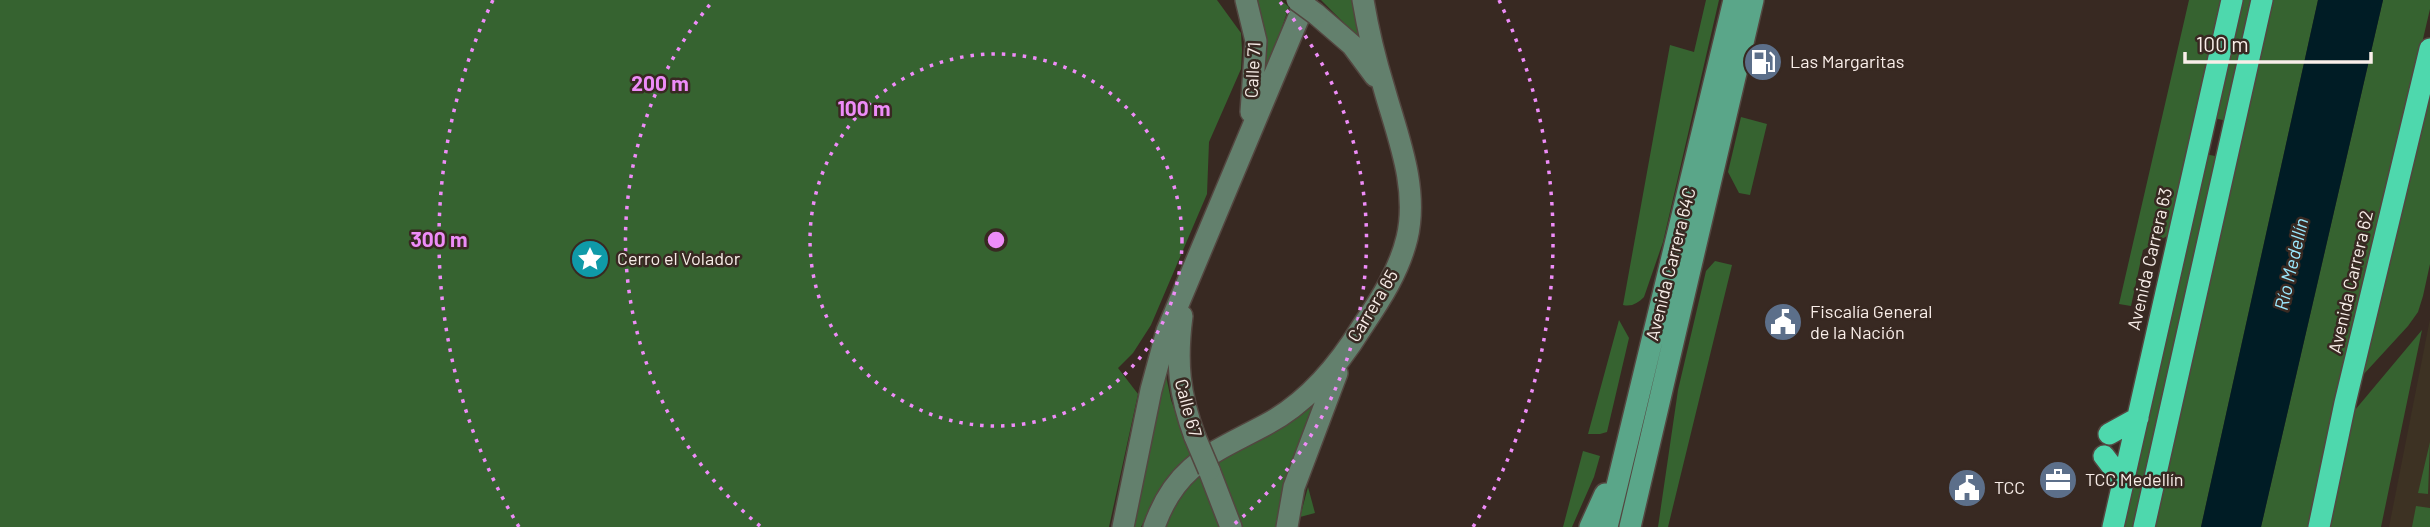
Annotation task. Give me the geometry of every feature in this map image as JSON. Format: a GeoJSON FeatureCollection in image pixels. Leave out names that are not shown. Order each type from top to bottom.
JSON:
{"type":"FeatureCollection","features":[{"type":"Feature","properties":{"kind":"highway","name":"Avenida Carrera 63"},"geometry":{"type":"LineString","coordinates":[[2113,527],[2232,0]]}},
{"type":"Feature","properties":{"kind":"highway"},"geometry":{"type":"LineString","coordinates":[[2144,527],[2262,0]]}},
{"type":"Feature","properties":{"kind":"highway","name":"Avenida Carrera 62"},"geometry":{"type":"LineString","coordinates":[[2319,527],[2345,404],[2430,49]]}},
{"type":"Feature","properties":{"kind":"highway"},"geometry":{"type":"LineString","coordinates":[[2109,434],[2138,418]]}},
{"type":"Feature","properties":{"kind":"highway"},"geometry":{"type":"LineString","coordinates":[[2104,456],[2123,481]]}},
{"type":"Feature","properties":{"kind":"main road","name":"Calle 71"},"geometry":{"type":"LineString","coordinates":[[1246,0],[1254,23],[1256,41],[1254,90],[1246,141]]}},
{"type":"Feature","properties":{"kind":"main road"},"geometry":{"type":"LineString","coordinates":[[1297,0],[1311,7],[1352,46],[1384,90]]}},
{"type":"Feature","properties":{"kind":"main road","name":"Carrera 65"},"geometry":{"type":"LineString","coordinates":[[1154,527],[1166,498],[1191,467],[1302,401],[1326,376],[1352,344],[1397,268],[1409,223],[1408,183],[1400,138],[1384,90],[1363,0]]}},
{"type":"Feature","properties":{"kind":"main road","name":"Avenida Carrera 64C"},"geometry":{"type":"LineString","coordinates":[[1607,527],[1734,0]]}},
{"type":"Feature","properties":{"kind":"main road","name":"Avenida Carrera 64C"},"geometry":{"type":"LineString","coordinates":[[1630,527],[1753,0]]}},
{"type":"Feature","properties":{"kind":"main road"},"geometry":{"type":"LineString","coordinates":[[1123,527],[1158,358],[1167,331],[1246,141],[1311,7]]}},
{"type":"Feature","properties":{"kind":"main road","name":"Calle 67"},"geometry":{"type":"LineString","coordinates":[[1187,283],[1179,339],[1178,369],[1182,399],[1231,527]]}},
{"type":"Feature","properties":{"kind":"main road"},"geometry":{"type":"LineString","coordinates":[[1287,527],[1299,470],[1331,384],[1352,344]]}},
{"type":"Feature","properties":{"kind":"main road"},"geometry":{"type":"LineString","coordinates":[[1646,527],[1655,424]]}},
{"type":"Feature","properties":{"kind":"main road"},"geometry":{"type":"LineString","coordinates":[[1590,527],[1625,450]]}},
{"type":"Feature","properties":{"kind":"shaded area"},"geometry":{"type":"Polygon","coordinates":[[[2430,319],[2430,527],[2389,527],[2430,319]]]}},
{"type":"Feature","properties":{"kind":"green space","name":"Cerro el Volador"},"geometry":{"type":"Polygon","coordinates":[[[0,0],[1217,0],[1241,33],[1242,50],[1241,69],[1209,142],[1207,194],[1151,325],[1133,353],[1118,368],[1138,394],[1109,527],[0,527],[0,0]]]}},
{"type":"Feature","properties":{"kind":"green space"},"geometry":{"type":"Polygon","coordinates":[[[1252,0],[1281,0],[1289,7],[1265,76],[1261,74],[1252,0]]]}},
{"type":"Feature","properties":{"kind":"green space"},"geometry":{"type":"Polygon","coordinates":[[[1321,0],[1355,0],[1364,43],[1321,0]]]}},
{"type":"Feature","properties":{"kind":"green space"},"geometry":{"type":"Polygon","coordinates":[[[1706,0],[1719,0],[1663,242],[1644,297],[1635,304],[1623,305],[1670,45],[1694,52],[1706,0]]]}},
{"type":"Feature","properties":{"kind":"green space"},"geometry":{"type":"Polygon","coordinates":[[[2189,0],[2225,0],[2174,232],[2143,250],[2131,306],[2119,304],[2189,0]]]}},
{"type":"Feature","properties":{"kind":"green space"},"geometry":{"type":"Polygon","coordinates":[[[2240,0],[2254,0],[2227,121],[2214,118],[2240,0]]]}},
{"type":"Feature","properties":{"kind":"green space"},"geometry":{"type":"Polygon","coordinates":[[[2268,0],[2318,0],[2201,527],[2152,527],[2268,0]]]}},
{"type":"Feature","properties":{"kind":"green space"},"geometry":{"type":"Polygon","coordinates":[[[2383,0],[2430,0],[2430,9],[2309,527],[2261,527],[2383,0]]]}},
{"type":"Feature","properties":{"kind":"green space"},"geometry":{"type":"Polygon","coordinates":[[[2430,85],[2430,264],[2423,296],[2418,312],[2408,326],[2363,375],[2430,85]]]}},
{"type":"Feature","properties":{"kind":"green space"},"geometry":{"type":"Polygon","coordinates":[[[1741,117],[1767,124],[1750,195],[1739,193],[1728,172],[1741,117]]]}},
{"type":"Feature","properties":{"kind":"green space"},"geometry":{"type":"Polygon","coordinates":[[[2205,154],[2220,157],[2138,527],[2123,527],[2205,154]]]}},
{"type":"Feature","properties":{"kind":"green space"},"geometry":{"type":"Polygon","coordinates":[[[1715,261],[1732,265],[1668,527],[1658,527],[1678,390],[1706,271],[1715,261]]]}},
{"type":"Feature","properties":{"kind":"green space"},"geometry":{"type":"Polygon","coordinates":[[[1619,320],[1629,338],[1607,432],[1588,434],[1619,320]]]}},
{"type":"Feature","properties":{"kind":"green space"},"geometry":{"type":"Polygon","coordinates":[[[2422,330],[2381,527],[2328,527],[2355,410],[2422,330]]]}},
{"type":"Feature","properties":{"kind":"green space"},"geometry":{"type":"Polygon","coordinates":[[[1164,366],[1171,400],[1191,455],[1163,485],[1141,527],[1134,527],[1164,366]]]}},
{"type":"Feature","properties":{"kind":"green space"},"geometry":{"type":"Polygon","coordinates":[[[1314,405],[1287,480],[1279,527],[1243,527],[1216,458],[1293,419],[1314,405]]]}},
{"type":"Feature","properties":{"kind":"green space"},"geometry":{"type":"Polygon","coordinates":[[[2430,442],[2428,494],[2418,493],[2430,442]]]}},
{"type":"Feature","properties":{"kind":"green space"},"geometry":{"type":"Polygon","coordinates":[[[1583,451],[1600,456],[1594,477],[1572,527],[1563,527],[1583,451]]]}},
{"type":"Feature","properties":{"kind":"green space"},"geometry":{"type":"Polygon","coordinates":[[[1199,470],[1221,527],[1161,527],[1163,521],[1199,470]]]}},
{"type":"Feature","properties":{"kind":"green space"},"geometry":{"type":"Polygon","coordinates":[[[1308,487],[1315,513],[1300,517],[1308,487]]]}},
{"type":"Feature","properties":{"kind":"green space"},"geometry":{"type":"Polygon","coordinates":[[[2416,506],[2430,508],[2430,527],[2412,527],[2416,506]]]}},
{"type":"Feature","properties":{"kind":"water","name":"Río Medellín"},"geometry":{"type":"Polygon","coordinates":[[[2318,0],[2383,0],[2261,527],[2201,527],[2318,0]]]}},
{"type":"Feature","properties":{"kind":"place","name":"Las Margaritas"},"geometry":{"type":"Point","coordinates":[1763,62]}},
{"type":"Feature","properties":{"kind":"place","name":"Cerro el Volador"},"geometry":{"type":"Point","coordinates":[590,259]}},
{"type":"Feature","properties":{"kind":"place","name":"Fiscalía General de la Nación"},"geometry":{"type":"Point","coordinates":[1783,322]}},
{"type":"Feature","properties":{"kind":"place","name":"TCC Medellín"},"geometry":{"type":"Point","coordinates":[2058,480]}},
{"type":"Feature","properties":{"kind":"place","name":"TCC"},"geometry":{"type":"Point","coordinates":[1967,488]}}]}
